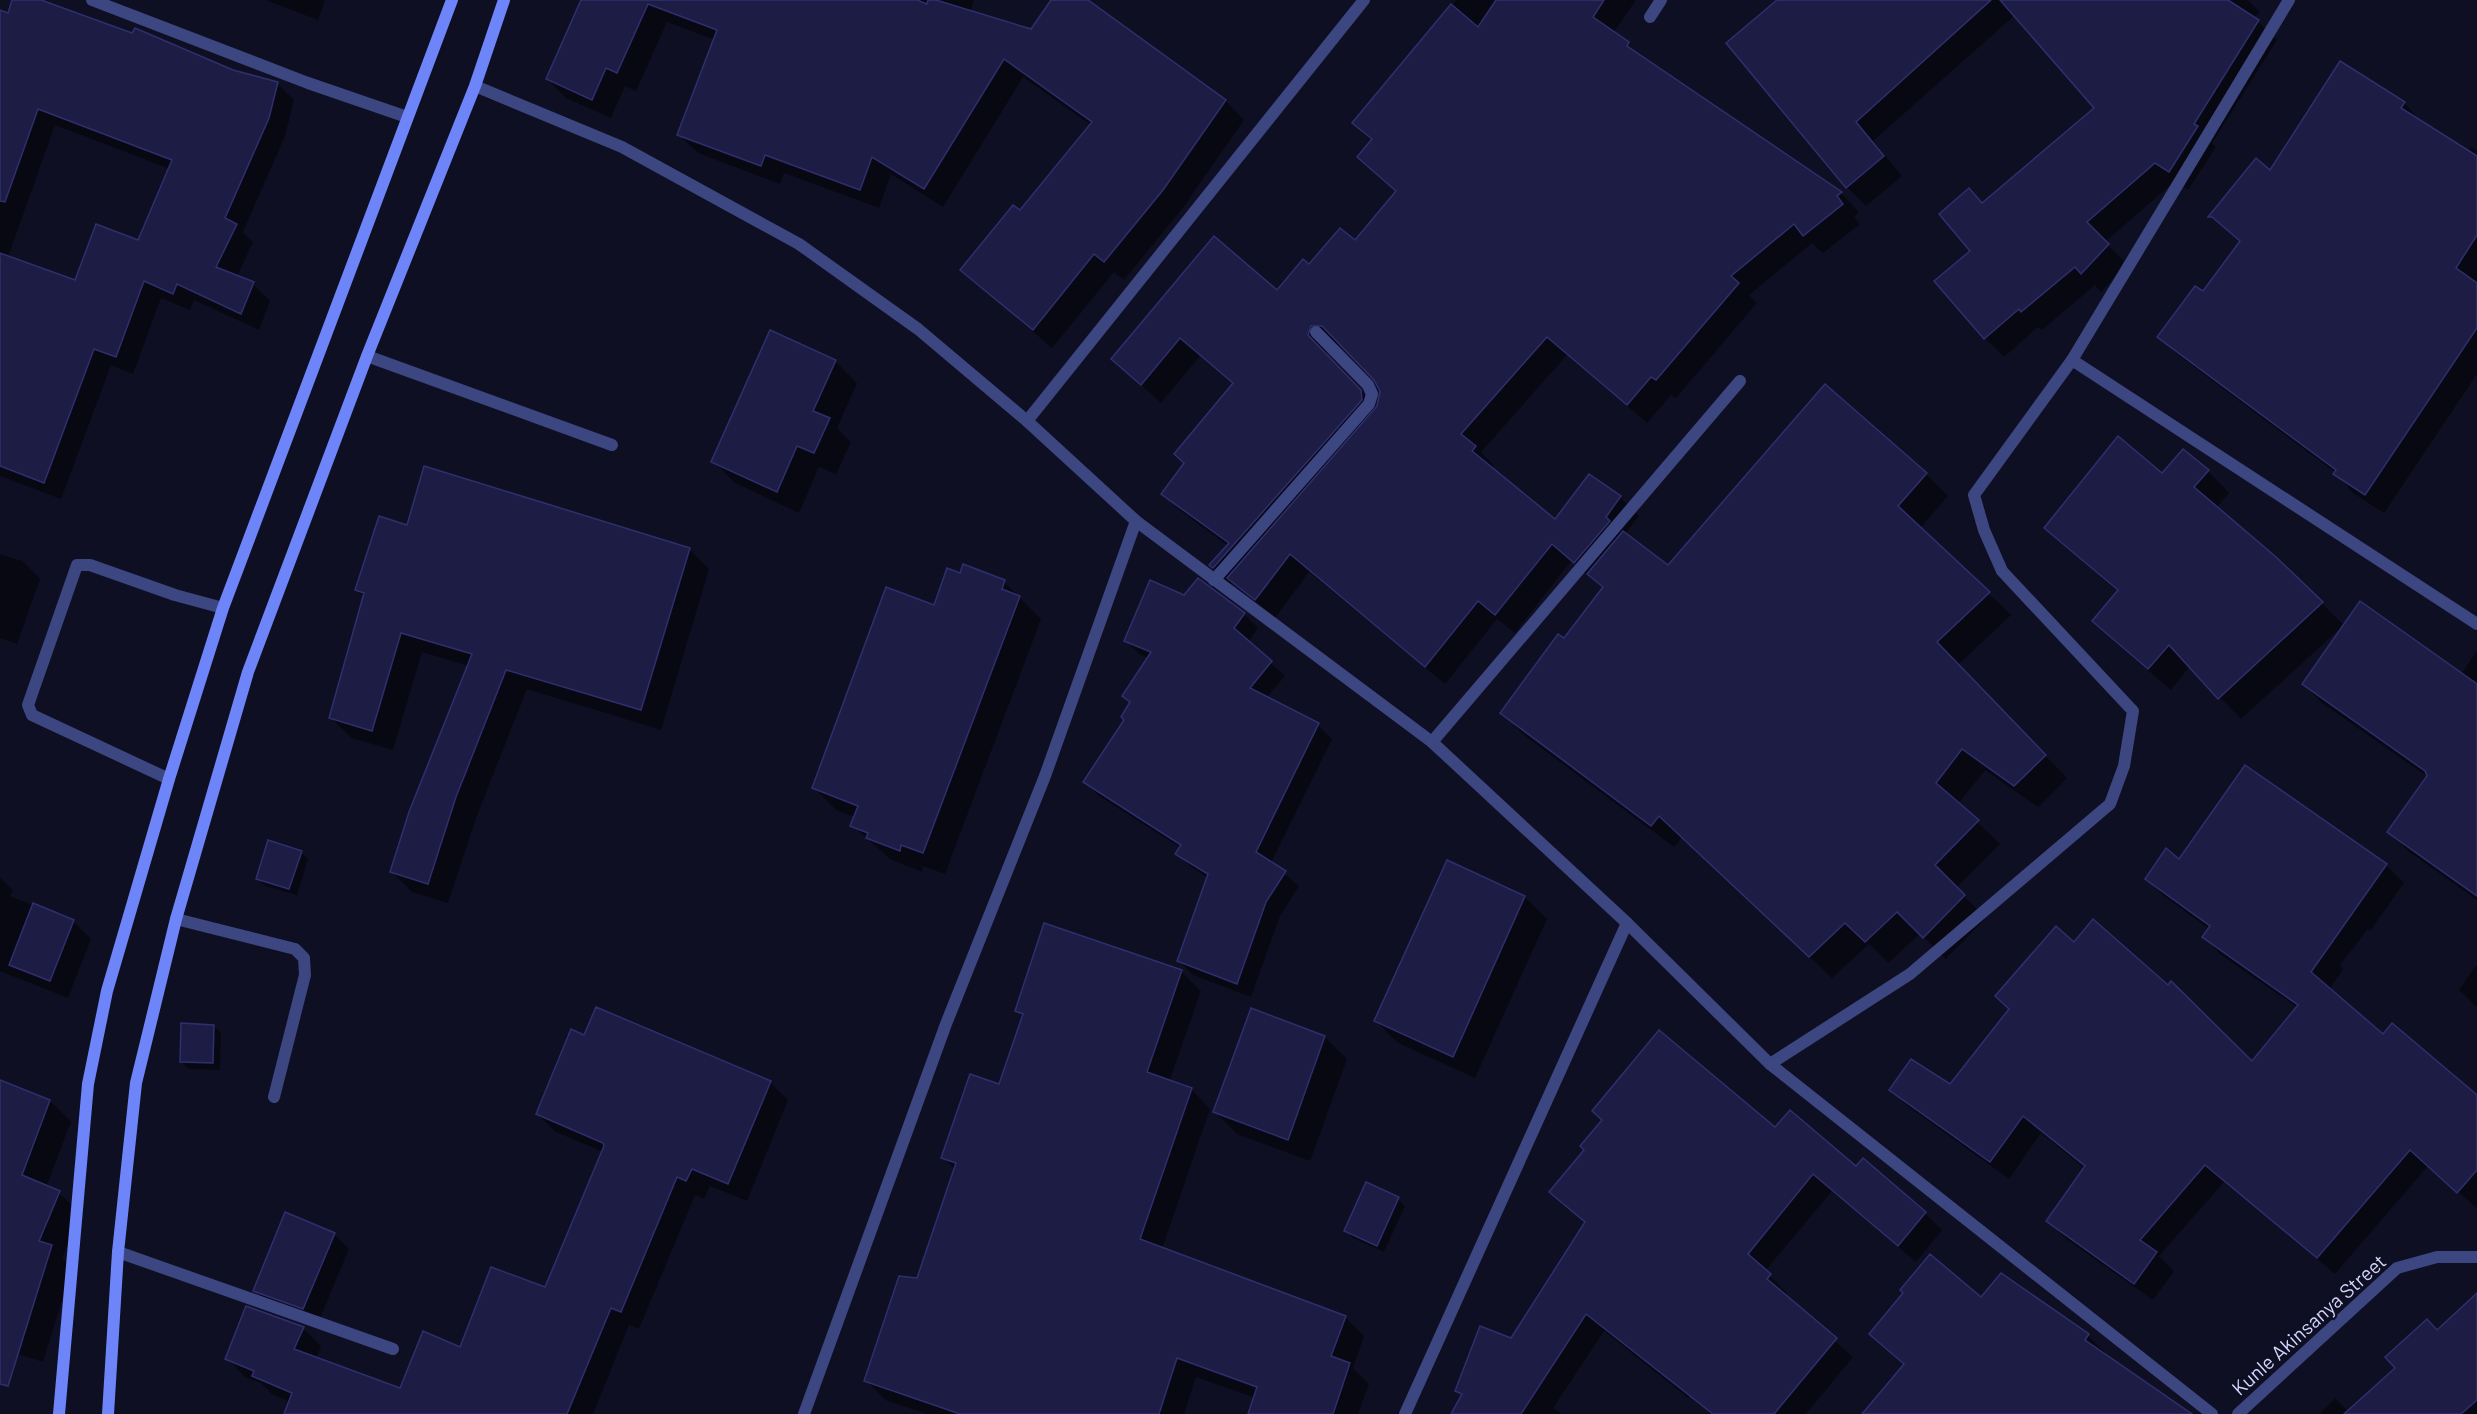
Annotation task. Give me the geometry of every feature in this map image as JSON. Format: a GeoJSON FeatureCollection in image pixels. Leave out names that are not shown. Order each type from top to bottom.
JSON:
{"type":"FeatureCollection","features":[{"type":"Feature","properties":{"kind":"main road"},"geometry":{"type":"LineString","coordinates":[[59,1414],[88,1084],[107,991],[169,779],[223,608],[452,0]]}},
{"type":"Feature","properties":{"kind":"main road"},"geometry":{"type":"LineString","coordinates":[[108,1414],[118,1252],[136,1083],[176,919],[248,672],[367,356],[475,86],[504,0]]}},
{"type":"Feature","properties":{"kind":"street"},"geometry":{"type":"LineString","coordinates":[[92,0],[309,83],[407,117]]}},
{"type":"Feature","properties":{"kind":"street"},"geometry":{"type":"LineString","coordinates":[[1027,421],[1364,0]]}},
{"type":"Feature","properties":{"kind":"street"},"geometry":{"type":"LineString","coordinates":[[1650,17],[1661,0]]}},
{"type":"Feature","properties":{"kind":"street"},"geometry":{"type":"LineString","coordinates":[[1770,1064],[1910,974],[2110,804],[2124,766],[2133,711],[2002,572],[1984,530],[1974,495],[2072,360],[2289,0]]}},
{"type":"Feature","properties":{"kind":"street"},"geometry":{"type":"LineString","coordinates":[[475,86],[622,147],[799,244],[918,329],[1027,421],[1136,521],[1432,742],[1627,923],[1770,1064],[2212,1414]]}},
{"type":"Feature","properties":{"kind":"street"},"geometry":{"type":"LineString","coordinates":[[1214,580],[1369,404],[1372,394],[1368,385],[1316,332]]}},
{"type":"Feature","properties":{"kind":"street"},"geometry":{"type":"LineString","coordinates":[[367,356],[612,445]]}},
{"type":"Feature","properties":{"kind":"street"},"geometry":{"type":"LineString","coordinates":[[2072,360],[2477,624]]}},
{"type":"Feature","properties":{"kind":"street"},"geometry":{"type":"LineString","coordinates":[[1432,742],[1740,381]]}},
{"type":"Feature","properties":{"kind":"street"},"geometry":{"type":"LineString","coordinates":[[804,1414],[946,1024],[1045,776],[1136,521]]}},
{"type":"Feature","properties":{"kind":"street"},"geometry":{"type":"LineString","coordinates":[[169,779],[32,715],[28,705],[76,566],[90,565],[223,608]]}},
{"type":"Feature","properties":{"kind":"street"},"geometry":{"type":"LineString","coordinates":[[176,919],[295,949],[304,958],[305,975],[274,1097]]}},
{"type":"Feature","properties":{"kind":"street"},"geometry":{"type":"LineString","coordinates":[[1405,1414],[1627,923]]}},
{"type":"Feature","properties":{"kind":"street"},"geometry":{"type":"LineString","coordinates":[[118,1252],[393,1349]]}},
{"type":"Feature","properties":{"kind":"street","name":"Kunle Akinsanya Street"},"geometry":{"type":"LineString","coordinates":[[2238,1414],[2397,1268],[2437,1257],[2477,1257]]}},
{"type":"Feature","properties":{"kind":"building"},"geometry":{"type":"Polygon","coordinates":[[[12,0],[41,0],[132,33],[135,28],[233,70],[278,82],[269,118],[225,218],[237,224],[216,267],[254,282],[241,314],[177,284],[173,294],[144,281],[116,357],[94,349],[44,483],[0,466],[0,253],[75,280],[96,224],[138,240],[172,160],[38,109],[5,202],[0,201],[0,10],[8,13],[12,0]]]}},
{"type":"Feature","properties":{"kind":"building"},"geometry":{"type":"Polygon","coordinates":[[[581,0],[917,0],[927,4],[928,0],[936,0],[1031,29],[1051,0],[1088,0],[1226,100],[1163,190],[1104,262],[1094,254],[1033,330],[960,270],[1013,205],[1020,210],[1092,122],[1004,59],[924,189],[872,157],[860,190],[765,155],[761,166],[677,135],[717,30],[648,4],[617,73],[606,68],[592,100],[546,79],[581,0]]]}},
{"type":"Feature","properties":{"kind":"building"},"geometry":{"type":"Polygon","coordinates":[[[1496,0],[1604,0],[1593,17],[1629,42],[1627,46],[1842,192],[1837,196],[1843,204],[1803,236],[1794,224],[1731,276],[1739,283],[1656,380],[1651,377],[1627,405],[1547,337],[1461,434],[1476,446],[1472,451],[1555,519],[1589,474],[1621,496],[1606,517],[1610,521],[1574,563],[1552,544],[1495,615],[1478,601],[1425,667],[1290,554],[1255,600],[1227,578],[1377,406],[1380,391],[1374,380],[1322,326],[1311,326],[1308,335],[1361,390],[1362,400],[1213,568],[1209,565],[1229,543],[1161,494],[1184,463],[1174,454],[1233,383],[1180,338],[1141,385],[1111,359],[1214,236],[1277,290],[1303,259],[1309,264],[1340,228],[1355,240],[1396,191],[1357,157],[1372,139],[1352,123],[1451,4],[1478,27],[1496,0]]]}},
{"type":"Feature","properties":{"kind":"building"},"geometry":{"type":"Polygon","coordinates":[[[1777,0],[1991,0],[1856,122],[1884,156],[1846,188],[1726,43],[1777,0]]]}},
{"type":"Feature","properties":{"kind":"building"},"geometry":{"type":"Polygon","coordinates":[[[2000,0],[2228,0],[2259,20],[2194,124],[2198,126],[2169,172],[2155,163],[2087,222],[2109,244],[2081,274],[2075,267],[2021,312],[2019,309],[1984,339],[1934,281],[1970,251],[1939,214],[1969,188],[1982,203],[2094,108],[2000,0]]]}},
{"type":"Feature","properties":{"kind":"building"},"geometry":{"type":"Polygon","coordinates":[[[2340,61],[2405,102],[2401,108],[2477,156],[2477,235],[2456,268],[2477,283],[2477,328],[2365,495],[2333,474],[2336,470],[2157,337],[2195,286],[2203,291],[2240,241],[2212,217],[2208,217],[2256,158],[2270,170],[2340,61]]]}},
{"type":"Feature","properties":{"kind":"building"},"geometry":{"type":"Polygon","coordinates":[[[770,330],[836,360],[813,411],[830,418],[814,453],[797,446],[777,492],[711,462],[770,330]]]}},
{"type":"Feature","properties":{"kind":"building"},"geometry":{"type":"Polygon","coordinates":[[[1825,384],[1927,473],[1898,506],[1990,592],[1937,642],[2046,755],[2014,786],[1962,749],[1936,783],[1979,820],[1935,865],[1965,895],[1923,938],[1897,912],[1865,942],[1845,923],[1809,957],[1659,816],[1651,826],[1500,713],[1558,634],[1564,638],[1603,587],[1587,574],[1623,531],[1668,565],[1825,384]]]}},
{"type":"Feature","properties":{"kind":"building"},"geometry":{"type":"Polygon","coordinates":[[[2118,436],[2162,473],[2183,449],[2209,470],[2194,487],[2276,557],[2323,602],[2218,699],[2169,645],[2148,669],[2092,621],[2118,590],[2044,528],[2118,436]]]}},
{"type":"Feature","properties":{"kind":"building"},"geometry":{"type":"Polygon","coordinates":[[[424,466],[690,548],[641,710],[506,670],[456,797],[428,884],[390,872],[409,812],[472,654],[401,633],[372,731],[329,718],[364,593],[355,590],[379,516],[407,525],[424,466]]]}},
{"type":"Feature","properties":{"kind":"building"},"geometry":{"type":"Polygon","coordinates":[[[963,564],[1005,580],[1002,589],[1020,596],[923,853],[901,845],[900,851],[866,838],[868,833],[850,826],[858,806],[812,788],[886,587],[934,605],[947,568],[960,573],[963,564]]]}},
{"type":"Feature","properties":{"kind":"building"},"geometry":{"type":"Polygon","coordinates":[[[1198,578],[1245,613],[1234,628],[1272,661],[1250,688],[1319,723],[1256,852],[1286,871],[1266,902],[1237,984],[1177,961],[1208,874],[1175,854],[1181,845],[1083,782],[1124,720],[1121,717],[1130,702],[1122,696],[1151,652],[1124,641],[1150,580],[1184,595],[1198,578]]]}},
{"type":"Feature","properties":{"kind":"building"},"geometry":{"type":"Polygon","coordinates":[[[2360,601],[2477,684],[2477,896],[2387,832],[2427,776],[2425,771],[2302,684],[2360,601]]]}},
{"type":"Feature","properties":{"kind":"building"},"geometry":{"type":"Polygon","coordinates":[[[2245,765],[2387,864],[2311,972],[2383,1034],[2392,1023],[2477,1095],[2477,1170],[2457,1193],[2410,1150],[2317,1258],[2205,1165],[2140,1240],[2157,1252],[2134,1284],[2046,1221],[2085,1166],[2023,1116],[1990,1162],[1889,1090],[1911,1059],[1950,1084],[2009,1009],[1995,996],[2056,926],[2074,942],[2093,919],[2168,985],[2171,981],[2252,1061],[2298,1005],[2202,937],[2210,926],[2145,879],[2166,848],[2179,859],[2245,765]]]}},
{"type":"Feature","properties":{"kind":"building"},"geometry":{"type":"Polygon","coordinates":[[[268,840],[302,851],[289,889],[256,879],[268,840]]]}},
{"type":"Feature","properties":{"kind":"building"},"geometry":{"type":"Polygon","coordinates":[[[1447,860],[1525,896],[1453,1057],[1374,1021],[1447,860]]]}},
{"type":"Feature","properties":{"kind":"building"},"geometry":{"type":"Polygon","coordinates":[[[33,903],[74,920],[50,981],[9,965],[33,903]]]}},
{"type":"Feature","properties":{"kind":"building"},"geometry":{"type":"Polygon","coordinates":[[[1044,923],[1182,970],[1147,1072],[1192,1088],[1140,1239],[1346,1316],[1331,1356],[1350,1363],[1333,1414],[1248,1414],[1257,1387],[1177,1358],[1159,1414],[960,1414],[864,1381],[899,1276],[917,1278],[956,1163],[941,1158],[970,1074],[999,1084],[1023,1014],[1015,1011],[1044,923]]]}},
{"type":"Feature","properties":{"kind":"building"},"geometry":{"type":"Polygon","coordinates":[[[596,1007],[771,1081],[728,1184],[692,1169],[686,1181],[677,1177],[621,1312],[611,1308],[567,1414],[284,1414],[292,1393],[252,1376],[254,1371],[225,1359],[246,1306],[304,1327],[294,1349],[400,1388],[423,1331],[460,1347],[491,1267],[545,1287],[604,1146],[603,1143],[536,1114],[571,1029],[584,1035],[596,1007]]]}},
{"type":"Feature","properties":{"kind":"building"},"geometry":{"type":"Polygon","coordinates":[[[1251,1008],[1325,1036],[1288,1140],[1213,1112],[1251,1008]]]}},
{"type":"Feature","properties":{"kind":"building"},"geometry":{"type":"Polygon","coordinates":[[[181,1023],[214,1025],[213,1063],[180,1062],[181,1023]]]}},
{"type":"Feature","properties":{"kind":"building"},"geometry":{"type":"Polygon","coordinates":[[[1659,1030],[1775,1127],[1790,1110],[1856,1166],[1863,1158],[1926,1212],[1898,1246],[1813,1174],[1748,1254],[1771,1274],[1767,1279],[1837,1338],[1774,1414],[1713,1414],[1586,1314],[1521,1414],[1451,1414],[1462,1394],[1455,1391],[1480,1326],[1511,1338],[1585,1222],[1549,1192],[1584,1150],[1580,1146],[1602,1120],[1592,1111],[1659,1030]]]}},
{"type":"Feature","properties":{"kind":"building"},"geometry":{"type":"Polygon","coordinates":[[[0,1080],[50,1100],[22,1175],[60,1191],[39,1241],[52,1245],[8,1386],[0,1384],[0,1080]]]}},
{"type":"Feature","properties":{"kind":"building"},"geometry":{"type":"Polygon","coordinates":[[[1366,1182],[1399,1197],[1377,1246],[1344,1231],[1366,1182]]]}},
{"type":"Feature","properties":{"kind":"building"},"geometry":{"type":"Polygon","coordinates":[[[285,1212],[335,1233],[303,1309],[253,1291],[285,1212]]]}},
{"type":"Feature","properties":{"kind":"building"},"geometry":{"type":"Polygon","coordinates":[[[1930,1254],[1981,1297],[2001,1273],[2089,1334],[2085,1340],[2192,1414],[1862,1414],[1904,1364],[1869,1334],[1903,1293],[1900,1290],[1930,1254]]]}},
{"type":"Feature","properties":{"kind":"building"},"geometry":{"type":"Polygon","coordinates":[[[2477,1293],[2477,1400],[2461,1414],[2344,1414],[2395,1368],[2385,1357],[2427,1319],[2437,1330],[2477,1293]]]}}]}
